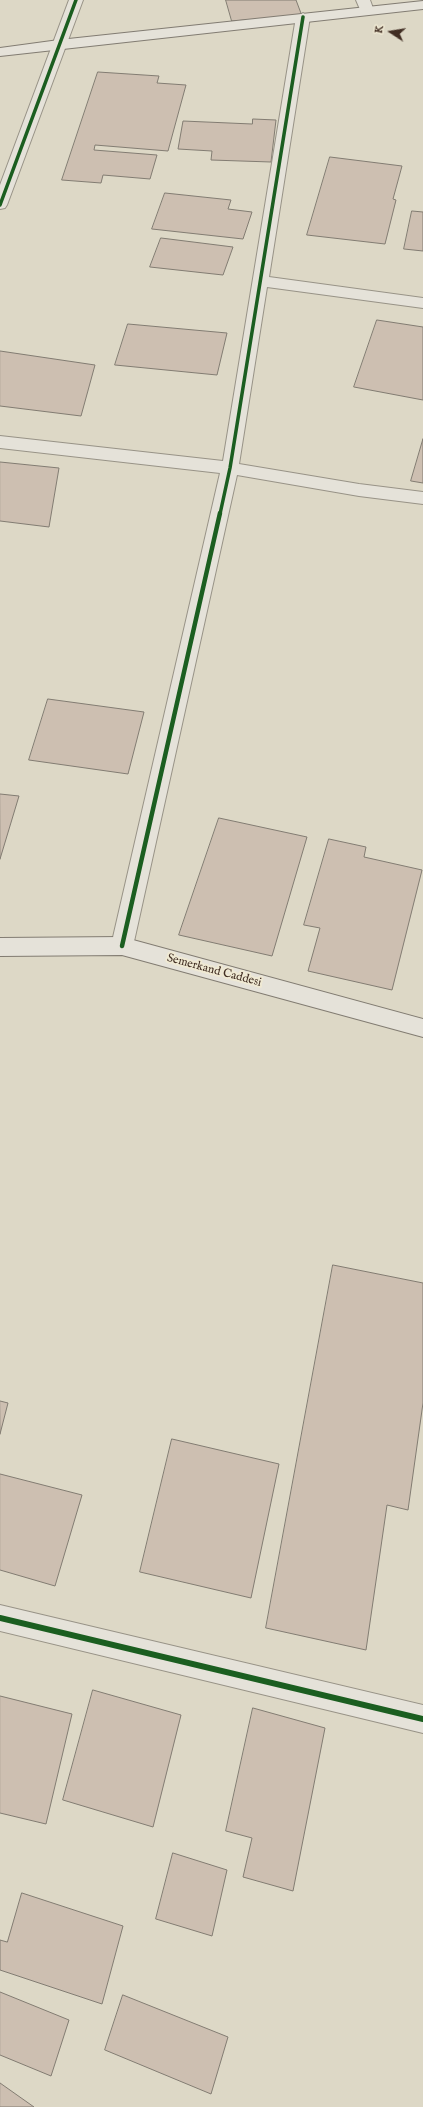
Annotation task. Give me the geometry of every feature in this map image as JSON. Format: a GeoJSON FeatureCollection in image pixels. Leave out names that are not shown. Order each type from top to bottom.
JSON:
{"type":"FeatureCollection","features":[{"type":"Feature","properties":{"kind":"street"},"geometry":{"type":"LineString","coordinates":[[0,205],[76,0]]}},
{"type":"Feature","properties":{"kind":"street"},"geometry":{"type":"LineString","coordinates":[[0,52],[303,17],[365,5],[423,5]]}},
{"type":"Feature","properties":{"kind":"street"},"geometry":{"type":"LineString","coordinates":[[122,946],[230,468],[303,17]]}},
{"type":"Feature","properties":{"kind":"street"},"geometry":{"type":"LineString","coordinates":[[260,282],[423,303]]}},
{"type":"Feature","properties":{"kind":"street"},"geometry":{"type":"LineString","coordinates":[[0,442],[230,468],[359,490],[423,498]]}},
{"type":"Feature","properties":{"kind":"street","name":"Semerkand Caddesi"},"geometry":{"type":"LineString","coordinates":[[0,947],[122,946],[423,1028]]}},
{"type":"Feature","properties":{"kind":"street"},"geometry":{"type":"LineString","coordinates":[[0,1618],[423,1719]]}},
{"type":"Feature","properties":{"kind":"building"},"geometry":{"type":"Polygon","coordinates":[[[226,0],[296,0],[302,16],[232,21],[226,0]]]}},
{"type":"Feature","properties":{"kind":"building"},"geometry":{"type":"Polygon","coordinates":[[[98,72],[159,76],[157,83],[186,85],[168,151],[95,145],[94,150],[157,155],[150,179],[103,175],[101,183],[62,180],[98,72]]]}},
{"type":"Feature","properties":{"kind":"building"},"geometry":{"type":"Polygon","coordinates":[[[253,119],[276,120],[271,162],[211,160],[212,151],[178,149],[183,121],[252,124],[253,119]]]}},
{"type":"Feature","properties":{"kind":"building"},"geometry":{"type":"Polygon","coordinates":[[[330,157],[402,166],[393,199],[396,200],[385,244],[307,235],[330,157]]]}},
{"type":"Feature","properties":{"kind":"building"},"geometry":{"type":"Polygon","coordinates":[[[165,193],[231,200],[228,209],[252,212],[243,239],[152,229],[165,193]]]}},
{"type":"Feature","properties":{"kind":"building"},"geometry":{"type":"Polygon","coordinates":[[[412,211],[423,212],[423,251],[404,249],[412,211]]]}},
{"type":"Feature","properties":{"kind":"building"},"geometry":{"type":"Polygon","coordinates":[[[161,238],[233,247],[223,275],[150,267],[161,238]]]}},
{"type":"Feature","properties":{"kind":"building"},"geometry":{"type":"Polygon","coordinates":[[[377,320],[423,327],[423,400],[354,387],[377,320]]]}},
{"type":"Feature","properties":{"kind":"building"},"geometry":{"type":"Polygon","coordinates":[[[128,324],[227,333],[217,375],[115,365],[128,324]]]}},
{"type":"Feature","properties":{"kind":"building"},"geometry":{"type":"Polygon","coordinates":[[[0,351],[95,365],[81,416],[0,406],[0,351]]]}},
{"type":"Feature","properties":{"kind":"building"},"geometry":{"type":"Polygon","coordinates":[[[423,439],[423,483],[411,481],[423,439]]]}},
{"type":"Feature","properties":{"kind":"building"},"geometry":{"type":"Polygon","coordinates":[[[0,462],[59,468],[49,527],[0,521],[0,462]]]}},
{"type":"Feature","properties":{"kind":"building"},"geometry":{"type":"Polygon","coordinates":[[[48,699],[144,712],[128,774],[29,760],[48,699]]]}},
{"type":"Feature","properties":{"kind":"building"},"geometry":{"type":"Polygon","coordinates":[[[0,794],[19,796],[0,859],[0,794]]]}},
{"type":"Feature","properties":{"kind":"building"},"geometry":{"type":"Polygon","coordinates":[[[219,818],[307,837],[272,956],[179,935],[219,818]]]}},
{"type":"Feature","properties":{"kind":"building"},"geometry":{"type":"Polygon","coordinates":[[[329,839],[366,847],[364,857],[422,870],[392,990],[308,971],[320,928],[304,925],[329,839]]]}},
{"type":"Feature","properties":{"kind":"building"},"geometry":{"type":"Polygon","coordinates":[[[333,1265],[423,1283],[423,1403],[408,1510],[387,1505],[366,1650],[266,1628],[333,1265]]]}},
{"type":"Feature","properties":{"kind":"building"},"geometry":{"type":"Polygon","coordinates":[[[0,1401],[8,1403],[0,1434],[0,1401]]]}},
{"type":"Feature","properties":{"kind":"building"},"geometry":{"type":"Polygon","coordinates":[[[172,1439],[279,1464],[251,1598],[140,1572],[172,1439]]]}},
{"type":"Feature","properties":{"kind":"building"},"geometry":{"type":"Polygon","coordinates":[[[0,1474],[82,1495],[55,1586],[0,1570],[0,1474]]]}},
{"type":"Feature","properties":{"kind":"building"},"geometry":{"type":"Polygon","coordinates":[[[93,1690],[181,1715],[153,1827],[63,1800],[93,1690]]]}},
{"type":"Feature","properties":{"kind":"building"},"geometry":{"type":"Polygon","coordinates":[[[0,1696],[72,1714],[46,1824],[0,1813],[0,1696]]]}},
{"type":"Feature","properties":{"kind":"building"},"geometry":{"type":"Polygon","coordinates":[[[253,1708],[325,1728],[293,1891],[243,1877],[252,1838],[226,1831],[253,1708]]]}},
{"type":"Feature","properties":{"kind":"building"},"geometry":{"type":"Polygon","coordinates":[[[173,1853],[227,1870],[212,1936],[156,1919],[173,1853]]]}},
{"type":"Feature","properties":{"kind":"building"},"geometry":{"type":"Polygon","coordinates":[[[22,1893],[123,1926],[102,2004],[0,1970],[0,1940],[7,1942],[22,1893]]]}},
{"type":"Feature","properties":{"kind":"building"},"geometry":{"type":"Polygon","coordinates":[[[0,1992],[69,2020],[51,2076],[0,2055],[0,1992]]]}},
{"type":"Feature","properties":{"kind":"building"},"geometry":{"type":"Polygon","coordinates":[[[123,1995],[228,2037],[211,2094],[105,2050],[123,1995]]]}},
{"type":"Feature","properties":{"kind":"building"},"geometry":{"type":"Polygon","coordinates":[[[0,2083],[34,2107],[0,2107],[0,2083]]]}},
{"type":"Feature","properties":{"kind":"cycle path"},"geometry":{"type":"LineString","coordinates":[[0,205],[76,0]]}},
{"type":"Feature","properties":{"kind":"cycle path"},"geometry":{"type":"LineString","coordinates":[[122,946],[230,468],[303,17]]}},
{"type":"Feature","properties":{"kind":"cycle path"},"geometry":{"type":"LineString","coordinates":[[0,1618],[423,1719]]}}]}
